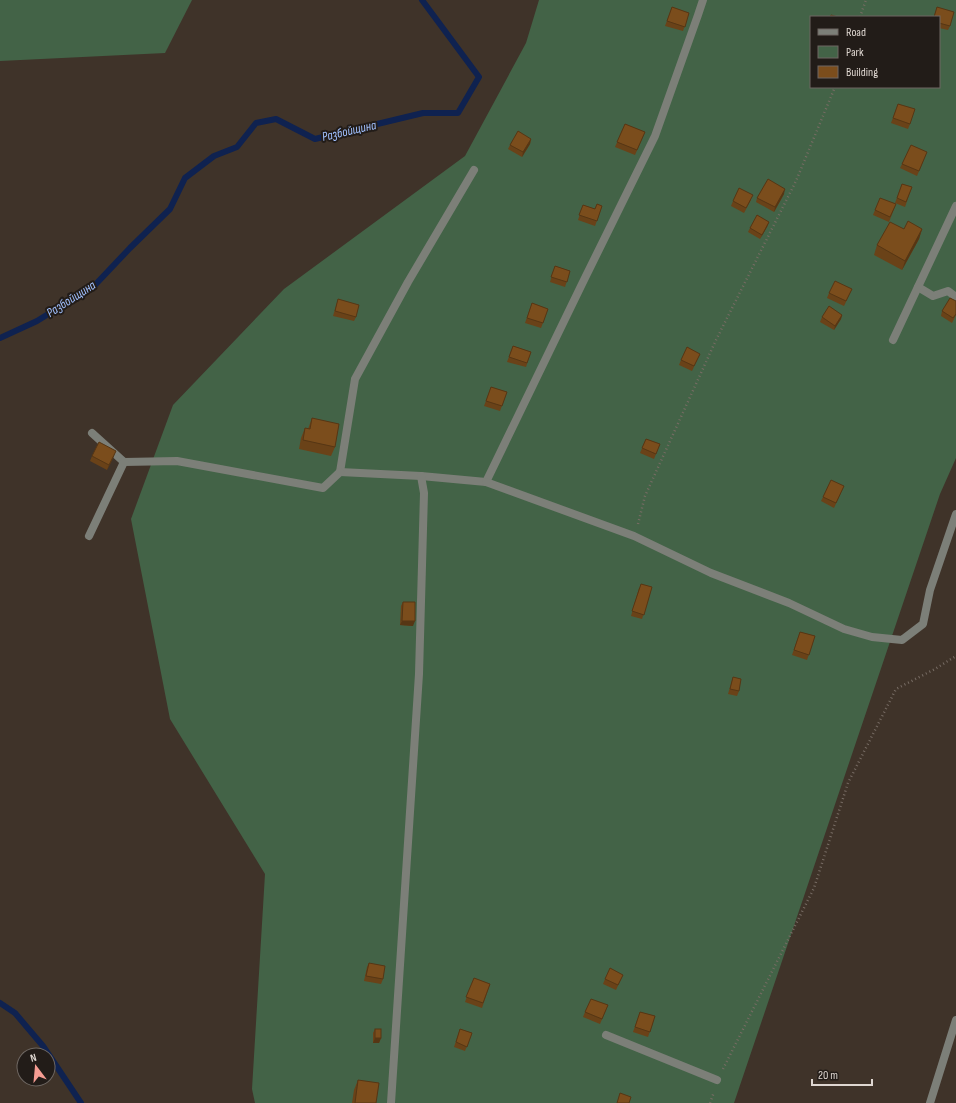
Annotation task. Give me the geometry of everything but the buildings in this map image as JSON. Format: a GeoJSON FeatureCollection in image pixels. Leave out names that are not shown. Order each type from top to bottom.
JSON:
{"type":"FeatureCollection","features":[{"type":"Feature","properties":{"kind":"street"},"geometry":{"type":"LineString","coordinates":[[486,482],[655,136],[703,0]]}},
{"type":"Feature","properties":{"kind":"street"},"geometry":{"type":"LineString","coordinates":[[92,433],[124,462],[177,461],[323,488],[340,472],[355,379],[408,282],[474,170]]}},
{"type":"Feature","properties":{"kind":"street"},"geometry":{"type":"LineString","coordinates":[[893,340],[956,206]]}},
{"type":"Feature","properties":{"kind":"street"},"geometry":{"type":"LineString","coordinates":[[918,287],[932,296],[948,291],[956,296]]}},
{"type":"Feature","properties":{"kind":"street"},"geometry":{"type":"LineString","coordinates":[[89,536],[124,462]]}},
{"type":"Feature","properties":{"kind":"street"},"geometry":{"type":"LineString","coordinates":[[340,472],[421,476],[486,482],[634,536],[711,573],[789,603],[844,629],[872,637],[902,640],[923,624],[930,590],[956,514]]}},
{"type":"Feature","properties":{"kind":"street"},"geometry":{"type":"LineString","coordinates":[[391,1103],[419,674],[424,493],[421,476]]}},
{"type":"Feature","properties":{"kind":"street"},"geometry":{"type":"LineString","coordinates":[[930,1103],[956,1020]]}},
{"type":"Feature","properties":{"kind":"street"},"geometry":{"type":"LineString","coordinates":[[606,1035],[717,1080]]}},
{"type":"Feature","properties":{"kind":"path"},"geometry":{"type":"LineString","coordinates":[[860,16],[866,0]]}},
{"type":"Feature","properties":{"kind":"path"},"geometry":{"type":"LineString","coordinates":[[634,536],[645,496],[716,340],[796,181],[835,88]]}},
{"type":"Feature","properties":{"kind":"path"},"geometry":{"type":"LineString","coordinates":[[710,1103],[717,1080],[814,888],[848,783],[896,690],[956,656]]}},
{"type":"Feature","properties":{"kind":"green space"},"geometry":{"type":"Polygon","coordinates":[[[0,0],[192,0],[165,53],[0,61],[0,0]]]}},
{"type":"Feature","properties":{"kind":"green space"},"geometry":{"type":"Polygon","coordinates":[[[539,0],[956,0],[956,458],[940,494],[734,1103],[255,1103],[252,1089],[265,874],[170,719],[131,519],[173,405],[284,289],[465,156],[526,43],[539,0]]]}},
{"type":"Feature","properties":{"kind":"waterway","name":"Разбойщина"},"geometry":{"type":"LineString","coordinates":[[0,338],[37,321],[95,285],[170,209],[185,178],[214,156],[237,147],[256,123],[276,119],[315,139],[423,113],[458,113],[479,77],[422,0]]}},
{"type":"Feature","properties":{"kind":"waterway","name":"Разбойщина"},"geometry":{"type":"LineString","coordinates":[[0,1003],[15,1013],[43,1046],[81,1103]]}}]}
